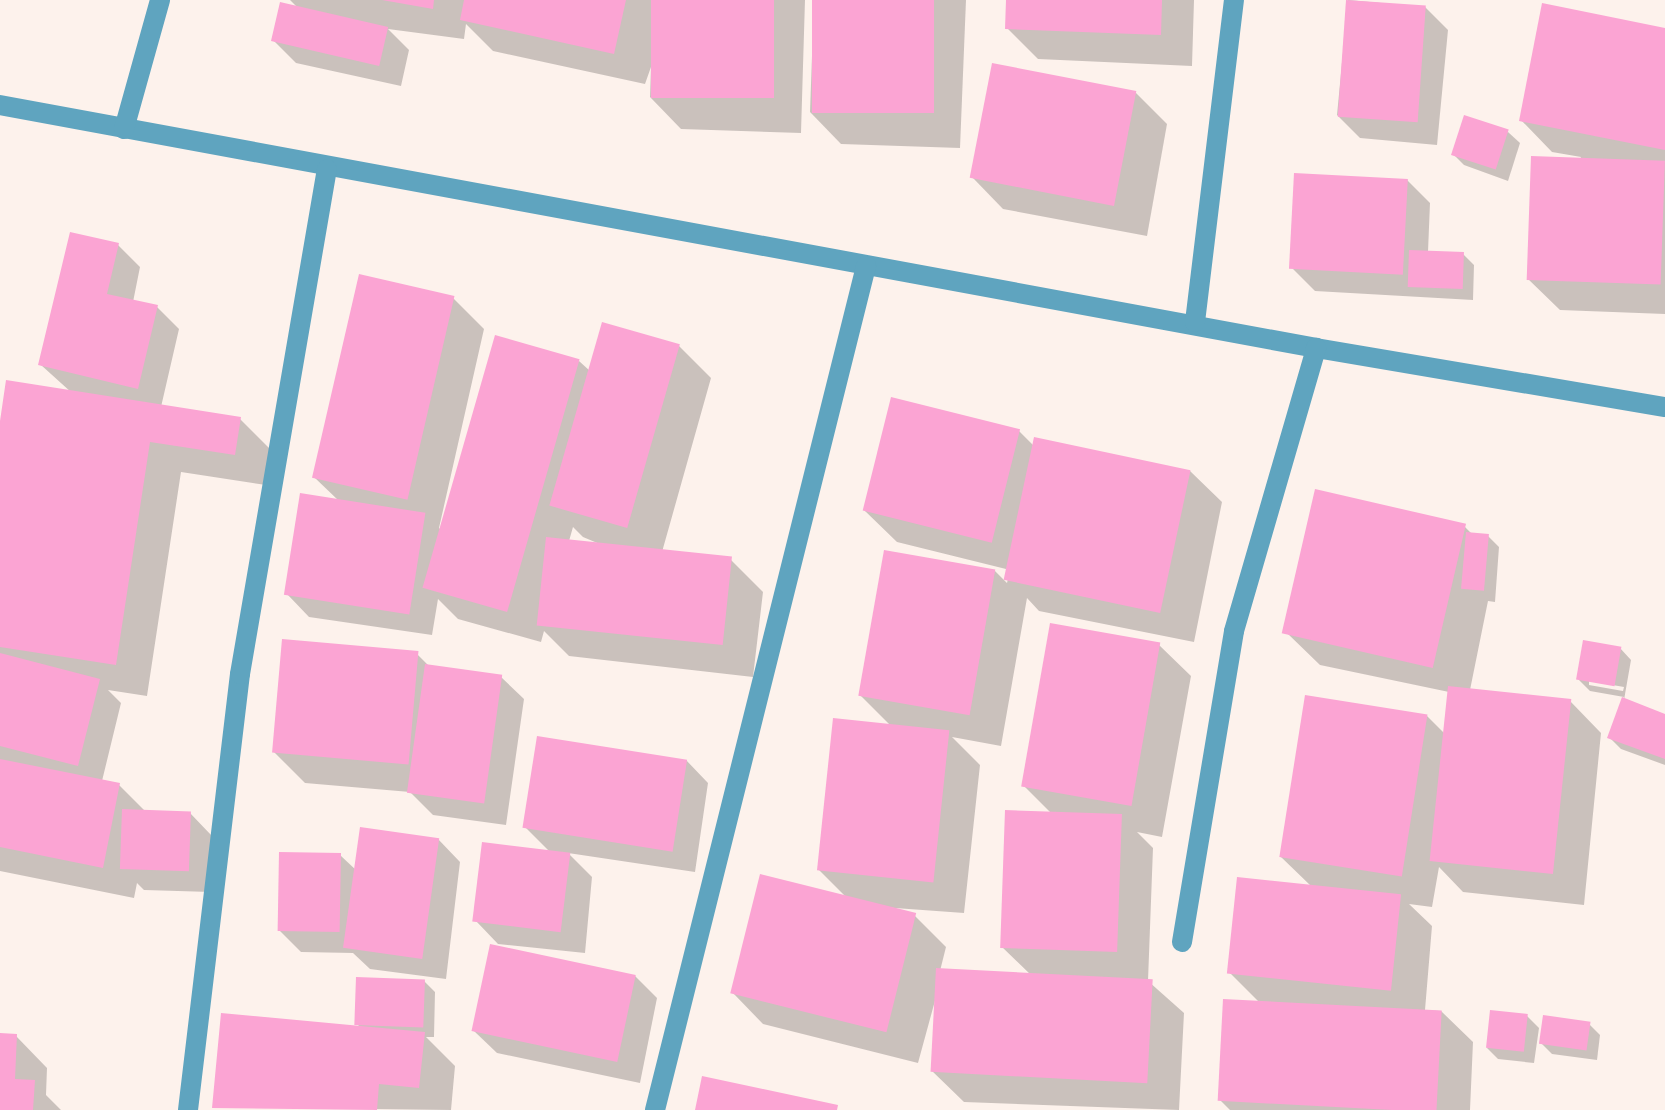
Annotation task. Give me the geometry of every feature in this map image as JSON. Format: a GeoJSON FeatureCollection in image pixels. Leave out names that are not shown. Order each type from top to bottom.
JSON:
{"type":"FeatureCollection","features":[{"type":"Feature","properties":{"kind":"street"},"geometry":{"type":"LineString","coordinates":[[124,129],[160,0]]}},
{"type":"Feature","properties":{"kind":"street"},"geometry":{"type":"LineString","coordinates":[[1195,322],[1234,0]]}},
{"type":"Feature","properties":{"kind":"street"},"geometry":{"type":"LineString","coordinates":[[0,105],[327,169],[1195,322],[1316,348],[1665,407]]}},
{"type":"Feature","properties":{"kind":"street"},"geometry":{"type":"LineString","coordinates":[[188,1110],[240,674],[327,169]]}},
{"type":"Feature","properties":{"kind":"street"},"geometry":{"type":"LineString","coordinates":[[655,1110],[866,266]]}},
{"type":"Feature","properties":{"kind":"street"},"geometry":{"type":"LineString","coordinates":[[1182,942],[1234,631],[1316,348]]}},
{"type":"Feature","properties":{"kind":"building"},"geometry":{"type":"Polygon","coordinates":[[[382,0],[434,0],[433,9],[382,0]]]}},
{"type":"Feature","properties":{"kind":"building"},"geometry":{"type":"Polygon","coordinates":[[[464,0],[626,0],[614,54],[460,20],[464,0]]]}},
{"type":"Feature","properties":{"kind":"building"},"geometry":{"type":"Polygon","coordinates":[[[651,0],[774,0],[774,98],[651,98],[651,0]]]}},
{"type":"Feature","properties":{"kind":"building"},"geometry":{"type":"Polygon","coordinates":[[[812,0],[934,0],[934,113],[812,113],[812,0]]]}},
{"type":"Feature","properties":{"kind":"building"},"geometry":{"type":"Polygon","coordinates":[[[1006,0],[1162,0],[1161,35],[1005,29],[1006,0]]]}},
{"type":"Feature","properties":{"kind":"building"},"geometry":{"type":"Polygon","coordinates":[[[1346,0],[1426,6],[1418,122],[1338,117],[1346,0]]]}},
{"type":"Feature","properties":{"kind":"building"},"geometry":{"type":"Polygon","coordinates":[[[280,2],[388,27],[379,66],[271,41],[280,2]]]}},
{"type":"Feature","properties":{"kind":"building"},"geometry":{"type":"Polygon","coordinates":[[[1542,3],[1665,28],[1665,150],[1519,121],[1542,3]]]}},
{"type":"Feature","properties":{"kind":"building"},"geometry":{"type":"Polygon","coordinates":[[[992,63],[1136,91],[1114,206],[970,178],[992,63]]]}},
{"type":"Feature","properties":{"kind":"building"},"geometry":{"type":"Polygon","coordinates":[[[1464,115],[1509,130],[1496,169],[1451,155],[1464,115]]]}},
{"type":"Feature","properties":{"kind":"building"},"geometry":{"type":"Polygon","coordinates":[[[1531,156],[1665,161],[1661,285],[1527,280],[1531,156]]]}},
{"type":"Feature","properties":{"kind":"building"},"geometry":{"type":"Polygon","coordinates":[[[1294,173],[1408,179],[1403,275],[1289,269],[1294,173]]]}},
{"type":"Feature","properties":{"kind":"building"},"geometry":{"type":"Polygon","coordinates":[[[70,232],[119,243],[107,294],[158,305],[138,389],[38,365],[70,232]]]}},
{"type":"Feature","properties":{"kind":"building"},"geometry":{"type":"Polygon","coordinates":[[[1409,250],[1464,252],[1463,289],[1408,287],[1409,250]]]}},
{"type":"Feature","properties":{"kind":"building"},"geometry":{"type":"Polygon","coordinates":[[[359,274],[454,296],[407,500],[312,478],[359,274]]]}},
{"type":"Feature","properties":{"kind":"building"},"geometry":{"type":"Polygon","coordinates":[[[602,322],[680,344],[627,528],[549,506],[602,322]]]}},
{"type":"Feature","properties":{"kind":"building"},"geometry":{"type":"Polygon","coordinates":[[[495,335],[580,359],[507,612],[423,588],[495,335]]]}},
{"type":"Feature","properties":{"kind":"building"},"geometry":{"type":"Polygon","coordinates":[[[6,380],[241,417],[235,455],[150,442],[116,665],[0,647],[0,421],[6,380]]]}},
{"type":"Feature","properties":{"kind":"building"},"geometry":{"type":"Polygon","coordinates":[[[891,397],[1020,429],[992,543],[863,511],[891,397]]]}},
{"type":"Feature","properties":{"kind":"building"},"geometry":{"type":"Polygon","coordinates":[[[1034,437],[1191,470],[1160,613],[1004,580],[1034,437]]]}},
{"type":"Feature","properties":{"kind":"building"},"geometry":{"type":"Polygon","coordinates":[[[1315,489],[1466,524],[1433,668],[1282,633],[1315,489]]]}},
{"type":"Feature","properties":{"kind":"building"},"geometry":{"type":"Polygon","coordinates":[[[300,493],[425,513],[409,615],[284,595],[300,493]]]}},
{"type":"Feature","properties":{"kind":"building"},"geometry":{"type":"Polygon","coordinates":[[[1466,532],[1489,534],[1484,591],[1461,589],[1466,532]]]}},
{"type":"Feature","properties":{"kind":"building"},"geometry":{"type":"Polygon","coordinates":[[[546,537],[732,557],[723,645],[537,626],[546,537]]]}},
{"type":"Feature","properties":{"kind":"building"},"geometry":{"type":"Polygon","coordinates":[[[884,550],[995,570],[970,715],[858,696],[884,550]]]}},
{"type":"Feature","properties":{"kind":"building"},"geometry":{"type":"Polygon","coordinates":[[[1050,623],[1160,642],[1131,806],[1021,786],[1050,623]]]}},
{"type":"Feature","properties":{"kind":"building"},"geometry":{"type":"Polygon","coordinates":[[[282,639],[418,651],[409,765],[272,753],[282,639]]]}},
{"type":"Feature","properties":{"kind":"building"},"geometry":{"type":"Polygon","coordinates":[[[1583,640],[1621,647],[1614,686],[1576,679],[1583,640]]]}},
{"type":"Feature","properties":{"kind":"building"},"geometry":{"type":"Polygon","coordinates":[[[0,653],[100,679],[78,766],[0,746],[0,653]]]}},
{"type":"Feature","properties":{"kind":"building"},"geometry":{"type":"Polygon","coordinates":[[[425,664],[502,675],[484,804],[407,793],[425,664]]]}},
{"type":"Feature","properties":{"kind":"building"},"geometry":{"type":"Polygon","coordinates":[[[1448,686],[1571,699],[1553,874],[1430,861],[1448,686]]]}},
{"type":"Feature","properties":{"kind":"building"},"geometry":{"type":"Polygon","coordinates":[[[1305,695],[1427,714],[1402,876],[1279,857],[1305,695]]]}},
{"type":"Feature","properties":{"kind":"building"},"geometry":{"type":"Polygon","coordinates":[[[1622,697],[1665,714],[1665,759],[1607,738],[1622,697]]]}},
{"type":"Feature","properties":{"kind":"building"},"geometry":{"type":"Polygon","coordinates":[[[833,718],[949,730],[933,882],[817,870],[833,718]]]}},
{"type":"Feature","properties":{"kind":"building"},"geometry":{"type":"Polygon","coordinates":[[[537,736],[687,760],[673,852],[522,828],[537,736]]]}},
{"type":"Feature","properties":{"kind":"building"},"geometry":{"type":"Polygon","coordinates":[[[0,759],[120,783],[103,868],[0,847],[0,759]]]}},
{"type":"Feature","properties":{"kind":"building"},"geometry":{"type":"Polygon","coordinates":[[[122,809],[191,811],[189,871],[120,869],[122,809]]]}},
{"type":"Feature","properties":{"kind":"building"},"geometry":{"type":"Polygon","coordinates":[[[1005,810],[1122,814],[1117,952],[1000,948],[1005,810]]]}},
{"type":"Feature","properties":{"kind":"building"},"geometry":{"type":"Polygon","coordinates":[[[360,827],[439,838],[422,959],[343,948],[360,827]]]}},
{"type":"Feature","properties":{"kind":"building"},"geometry":{"type":"Polygon","coordinates":[[[482,842],[570,853],[561,932],[472,921],[482,842]]]}},
{"type":"Feature","properties":{"kind":"building"},"geometry":{"type":"Polygon","coordinates":[[[279,852],[341,853],[340,932],[278,931],[279,852]]]}},
{"type":"Feature","properties":{"kind":"building"},"geometry":{"type":"Polygon","coordinates":[[[760,874],[916,913],[886,1032],[730,993],[760,874]]]}},
{"type":"Feature","properties":{"kind":"building"},"geometry":{"type":"Polygon","coordinates":[[[1237,877],[1401,894],[1391,991],[1227,973],[1237,877]]]}},
{"type":"Feature","properties":{"kind":"building"},"geometry":{"type":"Polygon","coordinates":[[[490,944],[636,975],[617,1062],[471,1031],[490,944]]]}},
{"type":"Feature","properties":{"kind":"building"},"geometry":{"type":"Polygon","coordinates":[[[936,968],[1153,979],[1147,1083],[931,1072],[936,968]]]}},
{"type":"Feature","properties":{"kind":"building"},"geometry":{"type":"Polygon","coordinates":[[[356,977],[425,979],[423,1027],[354,1025],[356,977]]]}},
{"type":"Feature","properties":{"kind":"building"},"geometry":{"type":"Polygon","coordinates":[[[1223,999],[1442,1010],[1436,1110],[1218,1101],[1223,999]]]}},
{"type":"Feature","properties":{"kind":"building"},"geometry":{"type":"Polygon","coordinates":[[[1490,1010],[1528,1014],[1524,1052],[1486,1048],[1490,1010]]]}},
{"type":"Feature","properties":{"kind":"building"},"geometry":{"type":"Polygon","coordinates":[[[221,1013],[425,1032],[419,1088],[379,1084],[377,1110],[212,1108],[221,1013]]]}},
{"type":"Feature","properties":{"kind":"building"},"geometry":{"type":"Polygon","coordinates":[[[1543,1015],[1591,1022],[1586,1050],[1539,1044],[1543,1015]]]}},
{"type":"Feature","properties":{"kind":"building"},"geometry":{"type":"Polygon","coordinates":[[[0,1033],[17,1034],[15,1079],[35,1080],[33,1110],[0,1110],[0,1033]]]}},
{"type":"Feature","properties":{"kind":"building"},"geometry":{"type":"Polygon","coordinates":[[[702,1076],[838,1105],[837,1110],[695,1110],[702,1076]]]}}]}
